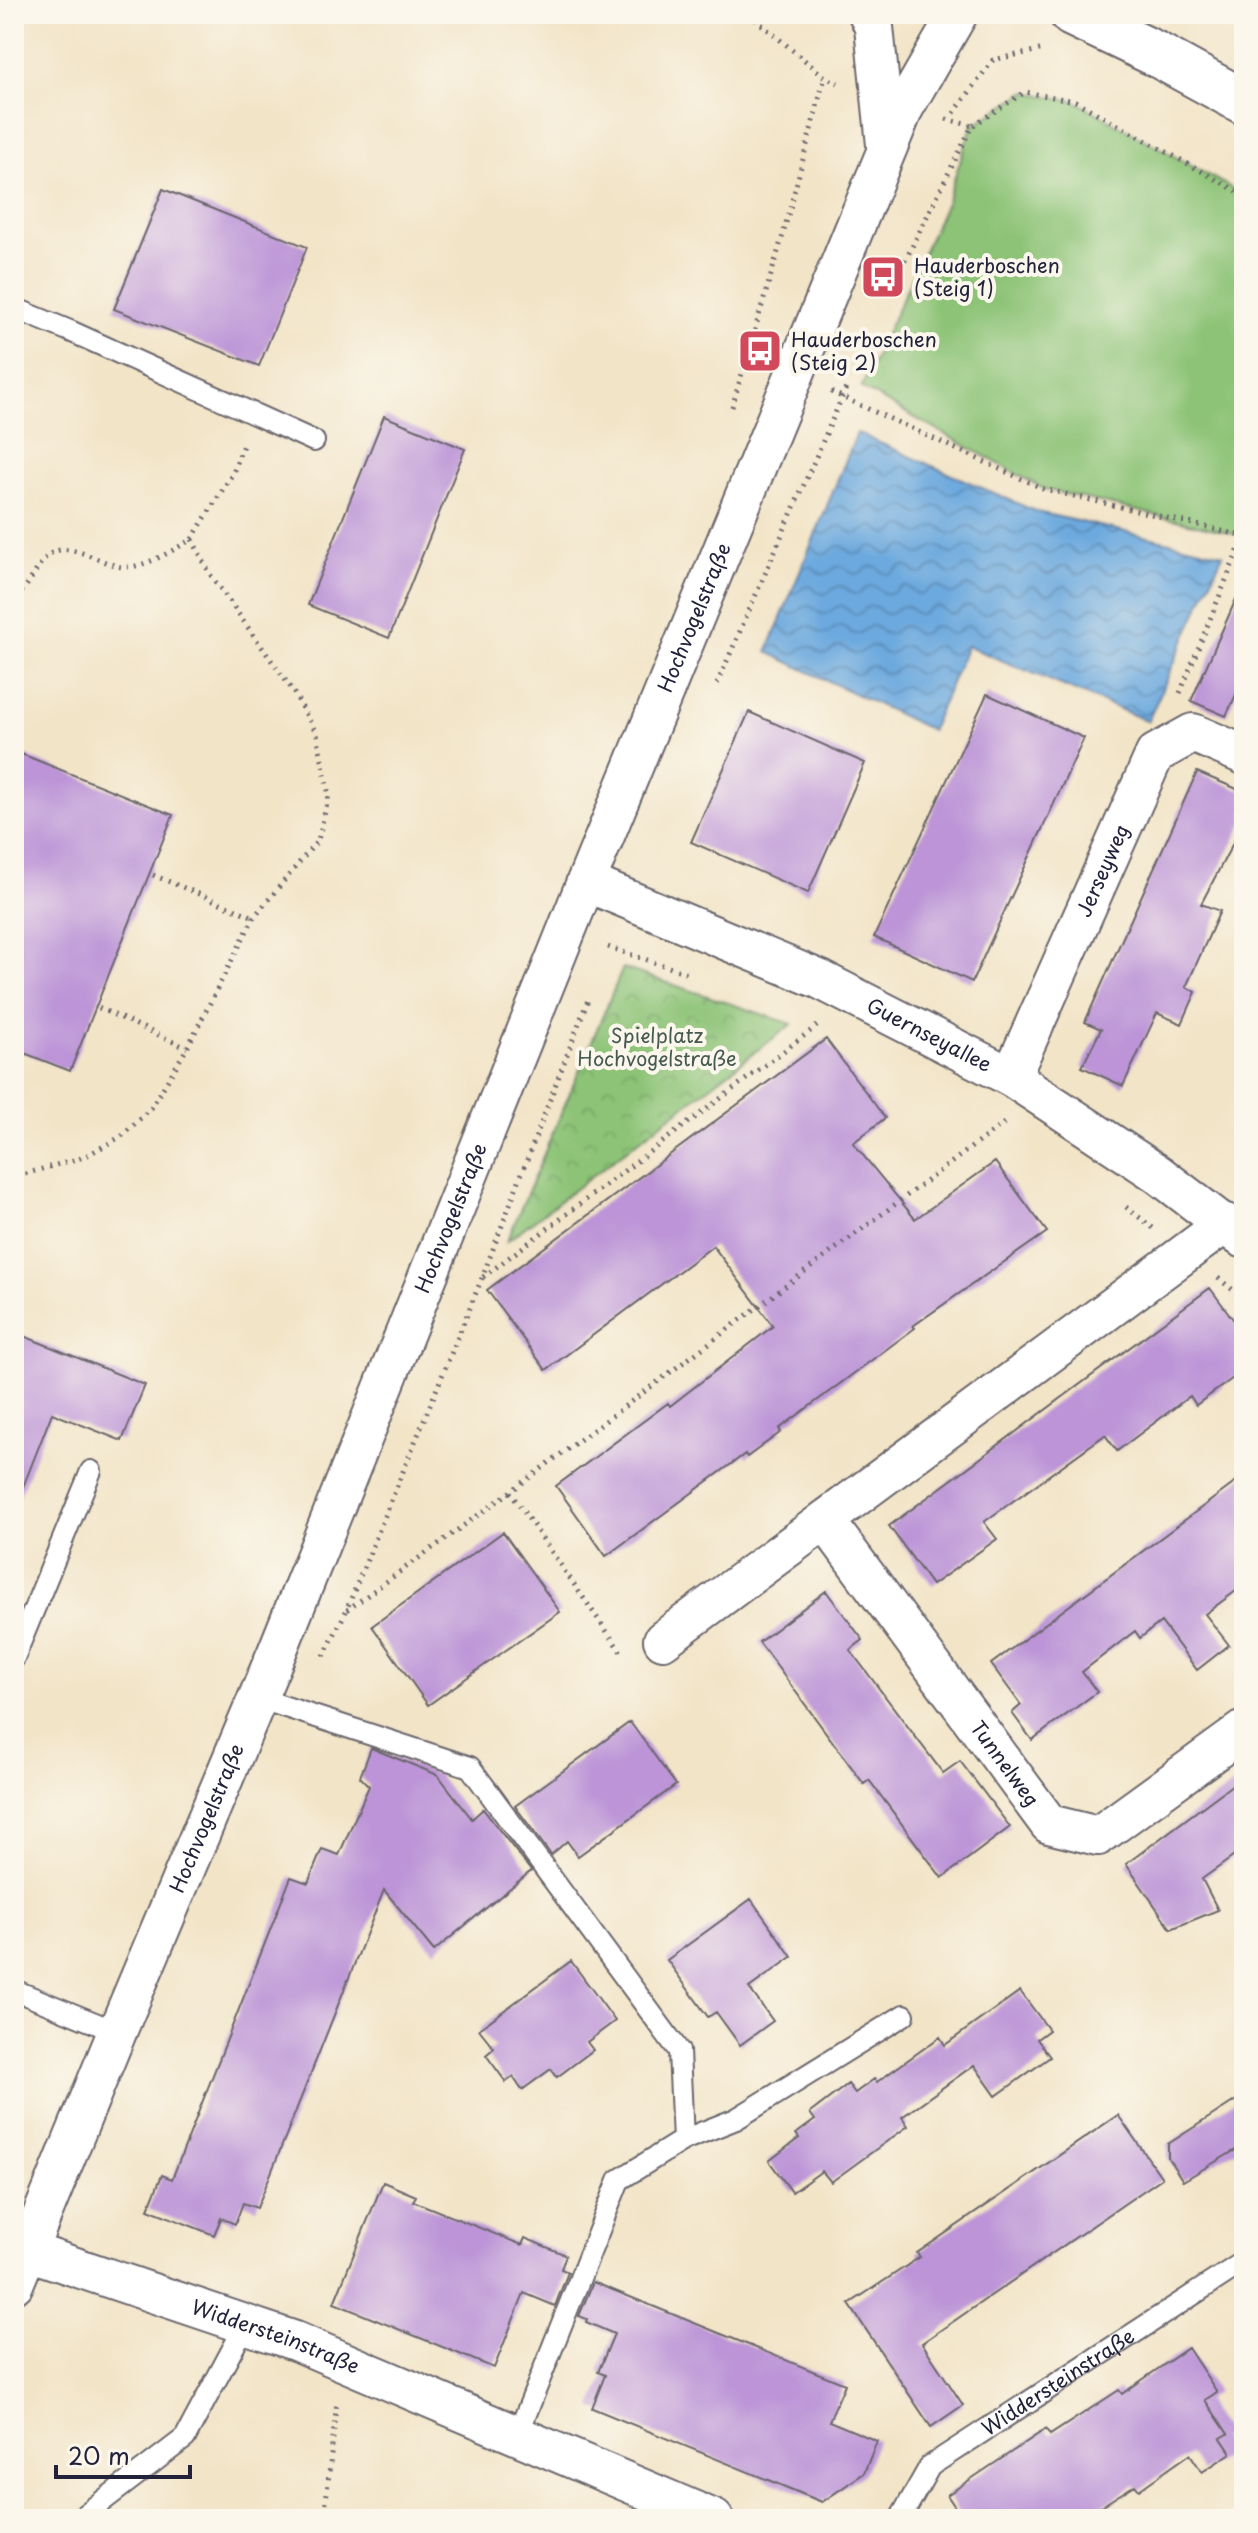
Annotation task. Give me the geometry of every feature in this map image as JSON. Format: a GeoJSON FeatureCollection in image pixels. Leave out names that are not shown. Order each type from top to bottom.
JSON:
{"type":"FeatureCollection","features":[{"type":"Feature","properties":{"kind":"main road"},"geometry":{"type":"LineString","coordinates":[[1060,31],[1156,54],[1244,102]]}},
{"type":"Feature","properties":{"kind":"street","name":"Hochvogelstraße"},"geometry":{"type":"LineString","coordinates":[[868,14],[874,27],[886,153]]}},
{"type":"Feature","properties":{"kind":"street","name":"Hochvogelstraße"},"geometry":{"type":"LineString","coordinates":[[21,2267],[258,1698],[586,882],[904,108],[958,14]]}},
{"type":"Feature","properties":{"kind":"street"},"geometry":{"type":"LineString","coordinates":[[1155,754],[1193,733],[1244,755]]}},
{"type":"Feature","properties":{"kind":"street","name":"Jerseyweg"},"geometry":{"type":"LineString","coordinates":[[1011,1077],[1155,754]]}},
{"type":"Feature","properties":{"kind":"street","name":"Guernseyallee"},"geometry":{"type":"LineString","coordinates":[[586,882],[821,980],[1011,1077],[1158,1174],[1235,1231]]}},
{"type":"Feature","properties":{"kind":"street"},"geometry":{"type":"LineString","coordinates":[[663,1640],[1187,1253],[1235,1231]]}},
{"type":"Feature","properties":{"kind":"street","name":"Tunnelweg"},"geometry":{"type":"LineString","coordinates":[[825,1520],[1049,1824],[1098,1836],[1244,1730]]}},
{"type":"Feature","properties":{"kind":"street","name":"Widdersteinstraße"},"geometry":{"type":"LineString","coordinates":[[21,2267],[246,2324],[341,2360],[714,2519]]}},
{"type":"Feature","properties":{"kind":"lane"},"geometry":{"type":"LineString","coordinates":[[14,308],[314,441]]}},
{"type":"Feature","properties":{"kind":"lane"},"geometry":{"type":"LineString","coordinates":[[14,1658],[91,1471]]}},
{"type":"Feature","properties":{"kind":"lane"},"geometry":{"type":"LineString","coordinates":[[258,1698],[470,1767],[679,2051],[683,2140]]}},
{"type":"Feature","properties":{"kind":"lane"},"geometry":{"type":"LineString","coordinates":[[14,1990],[117,2032]]}},
{"type":"Feature","properties":{"kind":"lane"},"geometry":{"type":"LineString","coordinates":[[518,2434],[619,2180],[683,2140],[736,2119],[904,2015]]}},
{"type":"Feature","properties":{"kind":"lane","name":"Widdersteinstraße"},"geometry":{"type":"LineString","coordinates":[[900,2519],[930,2466],[1237,2266]]}},
{"type":"Feature","properties":{"kind":"lane"},"geometry":{"type":"LineString","coordinates":[[79,2519],[185,2438],[246,2324]]}},
{"type":"Feature","properties":{"kind":"path"},"geometry":{"type":"LineString","coordinates":[[749,14],[825,77],[882,99]]}},
{"type":"Feature","properties":{"kind":"path"},"geometry":{"type":"LineString","coordinates":[[972,126],[948,120],[993,60],[1060,31]]}},
{"type":"Feature","properties":{"kind":"path"},"geometry":{"type":"LineString","coordinates":[[729,419],[825,77]]}},
{"type":"Feature","properties":{"kind":"path"},"geometry":{"type":"LineString","coordinates":[[898,275],[972,126],[1025,92],[1075,101],[1244,195]]}},
{"type":"Feature","properties":{"kind":"path"},"geometry":{"type":"LineString","coordinates":[[715,689],[846,388]]}},
{"type":"Feature","properties":{"kind":"path"},"geometry":{"type":"LineString","coordinates":[[842,398],[1044,489],[1244,536],[1155,754]]}},
{"type":"Feature","properties":{"kind":"path"},"geometry":{"type":"LineString","coordinates":[[14,593],[20,593],[31,582],[39,566],[51,553],[67,549],[124,567],[159,558],[192,539],[233,473],[253,415]]}},
{"type":"Feature","properties":{"kind":"path"},"geometry":{"type":"LineString","coordinates":[[14,1177],[84,1157],[122,1136],[151,1108],[187,1048],[254,917],[318,840],[329,795],[317,734],[291,688],[210,574],[192,539]]}},
{"type":"Feature","properties":{"kind":"path"},"geometry":{"type":"LineString","coordinates":[[153,875],[254,917]]}},
{"type":"Feature","properties":{"kind":"path"},"geometry":{"type":"LineString","coordinates":[[603,961],[628,899]]}},
{"type":"Feature","properties":{"kind":"path"},"geometry":{"type":"LineString","coordinates":[[608,947],[695,976]]}},
{"type":"Feature","properties":{"kind":"path"},"geometry":{"type":"LineString","coordinates":[[298,1711],[346,1611],[482,1278],[592,990]]}},
{"type":"Feature","properties":{"kind":"path"},"geometry":{"type":"LineString","coordinates":[[99,1008],[187,1048]]}},
{"type":"Feature","properties":{"kind":"path"},"geometry":{"type":"LineString","coordinates":[[482,1278],[826,1019]]}},
{"type":"Feature","properties":{"kind":"path"},"geometry":{"type":"LineString","coordinates":[[346,1611],[1010,1119]]}},
{"type":"Feature","properties":{"kind":"path"},"geometry":{"type":"LineString","coordinates":[[1119,1202],[1244,1299]]}},
{"type":"Feature","properties":{"kind":"path"},"geometry":{"type":"LineString","coordinates":[[510,1492],[628,1662],[663,1640]]}},
{"type":"Feature","properties":{"kind":"path"},"geometry":{"type":"LineString","coordinates":[[324,2519],[341,2360]]}},
{"type":"Feature","properties":{"kind":"green space"},"geometry":{"type":"Polygon","coordinates":[[[1025,92],[1075,101],[1244,195],[1244,536],[1044,489],[861,388],[946,203],[972,126],[1025,92]]]}},
{"type":"Feature","properties":{"kind":"green space","name":"Spielplatz Hochvogelstraße"},"geometry":{"type":"Polygon","coordinates":[[[623,968],[792,1024],[507,1241],[623,968]]]}},
{"type":"Feature","properties":{"kind":"water"},"geometry":{"type":"Polygon","coordinates":[[[857,433],[1037,512],[1223,554],[1148,721],[967,646],[931,730],[767,652],[857,433]]]}},
{"type":"Feature","properties":{"kind":"building"},"geometry":{"type":"Polygon","coordinates":[[[163,189],[307,247],[259,366],[114,309],[163,189]]]}},
{"type":"Feature","properties":{"kind":"building"},"geometry":{"type":"Polygon","coordinates":[[[384,416],[465,449],[389,638],[308,605],[384,416]]]}},
{"type":"Feature","properties":{"kind":"building"},"geometry":{"type":"Polygon","coordinates":[[[1244,581],[1244,678],[1226,716],[1191,701],[1244,581]]]}},
{"type":"Feature","properties":{"kind":"building"},"geometry":{"type":"Polygon","coordinates":[[[987,694],[1084,738],[972,982],[874,937],[987,694]]]}},
{"type":"Feature","properties":{"kind":"building"},"geometry":{"type":"Polygon","coordinates":[[[749,712],[865,763],[808,893],[691,842],[749,712]]]}},
{"type":"Feature","properties":{"kind":"building"},"geometry":{"type":"Polygon","coordinates":[[[14,751],[173,815],[70,1071],[14,1049],[14,751]]]}},
{"type":"Feature","properties":{"kind":"building"},"geometry":{"type":"Polygon","coordinates":[[[1197,772],[1244,792],[1244,822],[1201,904],[1220,911],[1186,987],[1196,992],[1182,1024],[1157,1013],[1123,1086],[1082,1067],[1101,1029],[1085,1022],[1197,772]]]}},
{"type":"Feature","properties":{"kind":"building"},"geometry":{"type":"Polygon","coordinates":[[[826,1039],[885,1118],[853,1143],[915,1219],[995,1162],[1047,1232],[913,1326],[915,1328],[779,1429],[781,1432],[747,1457],[745,1454],[606,1556],[556,1486],[668,1403],[670,1406],[773,1326],[713,1246],[546,1370],[487,1290],[826,1039]]]}},
{"type":"Feature","properties":{"kind":"building"},"geometry":{"type":"Polygon","coordinates":[[[1210,1288],[1244,1334],[1244,1370],[1196,1405],[1190,1396],[1117,1451],[1105,1435],[984,1522],[997,1539],[932,1585],[889,1526],[1210,1288]]]}},
{"type":"Feature","properties":{"kind":"building"},"geometry":{"type":"Polygon","coordinates":[[[14,1332],[145,1385],[122,1441],[52,1413],[16,1505],[14,1332]]]}},
{"type":"Feature","properties":{"kind":"building"},"geometry":{"type":"Polygon","coordinates":[[[1244,1476],[1244,1585],[1205,1614],[1229,1645],[1197,1670],[1161,1622],[1140,1638],[1135,1631],[1082,1672],[1097,1692],[1032,1740],[1012,1713],[1021,1705],[991,1664],[1244,1476]]]}},
{"type":"Feature","properties":{"kind":"building"},"geometry":{"type":"Polygon","coordinates":[[[503,1532],[560,1612],[428,1705],[372,1626],[503,1532]]]}},
{"type":"Feature","properties":{"kind":"building"},"geometry":{"type":"Polygon","coordinates":[[[826,1591],[863,1640],[850,1650],[943,1773],[960,1761],[1010,1827],[942,1878],[869,1780],[864,1784],[759,1642],[826,1591]]]}},
{"type":"Feature","properties":{"kind":"building"},"geometry":{"type":"Polygon","coordinates":[[[630,1722],[676,1785],[578,1856],[567,1841],[551,1855],[515,1806],[630,1722]]]}},
{"type":"Feature","properties":{"kind":"building"},"geometry":{"type":"Polygon","coordinates":[[[371,1748],[438,1775],[472,1819],[483,1809],[531,1871],[434,1951],[384,1890],[257,2208],[243,2203],[235,2224],[221,2218],[214,2235],[148,2209],[162,2175],[172,2179],[291,1877],[308,1883],[322,1849],[339,1855],[369,1786],[360,1777],[371,1748]]]}},
{"type":"Feature","properties":{"kind":"building"},"geometry":{"type":"Polygon","coordinates":[[[1244,1776],[1244,1849],[1202,1879],[1218,1910],[1171,1929],[1126,1864],[1244,1776]]]}},
{"type":"Feature","properties":{"kind":"building"},"geometry":{"type":"Polygon","coordinates":[[[751,1899],[792,1957],[749,1988],[773,2021],[740,2045],[716,2012],[708,2017],[667,1960],[751,1899]]]}},
{"type":"Feature","properties":{"kind":"building"},"geometry":{"type":"Polygon","coordinates":[[[571,1961],[615,2021],[587,2042],[593,2050],[557,2077],[551,2069],[522,2090],[513,2077],[506,2082],[486,2055],[494,2048],[479,2029],[571,1961]]]}},
{"type":"Feature","properties":{"kind":"building"},"geometry":{"type":"Polygon","coordinates":[[[1020,1991],[1049,2030],[1037,2039],[1050,2057],[996,2096],[974,2065],[902,2117],[908,2126],[831,2182],[822,2171],[792,2192],[769,2161],[799,2138],[796,2134],[815,2120],[810,2113],[848,2084],[855,2093],[874,2079],[877,2082],[940,2037],[945,2045],[1020,1991]]]}},
{"type":"Feature","properties":{"kind":"building"},"geometry":{"type":"Polygon","coordinates":[[[1244,2095],[1244,2145],[1183,2181],[1168,2158],[1168,2144],[1244,2095]]]}},
{"type":"Feature","properties":{"kind":"building"},"geometry":{"type":"Polygon","coordinates":[[[1118,2115],[1162,2178],[922,2343],[963,2405],[931,2427],[849,2304],[920,2257],[917,2253],[1118,2115]]]}},
{"type":"Feature","properties":{"kind":"building"},"geometry":{"type":"Polygon","coordinates":[[[383,2182],[416,2196],[413,2201],[522,2245],[525,2238],[566,2255],[561,2269],[568,2272],[555,2306],[524,2293],[494,2368],[334,2303],[383,2182]]]}},
{"type":"Feature","properties":{"kind":"building"},"geometry":{"type":"Polygon","coordinates":[[[593,2282],[845,2384],[829,2421],[877,2441],[864,2473],[822,2502],[592,2408],[605,2375],[598,2372],[614,2334],[579,2316],[593,2282]]]}},
{"type":"Feature","properties":{"kind":"building"},"geometry":{"type":"Polygon","coordinates":[[[1188,2348],[1217,2392],[1205,2400],[1228,2434],[1221,2438],[1231,2453],[1202,2472],[1190,2454],[1139,2490],[1135,2485],[1081,2519],[963,2519],[947,2495],[1046,2429],[1050,2435],[1119,2390],[1122,2394],[1188,2348]]]}},
{"type":"Feature","properties":{"kind":"place","name":"Hauderboschen (Steig 1)"},"geometry":{"type":"Point","coordinates":[883,277]}},
{"type":"Feature","properties":{"kind":"place","name":"Hauderboschen (Steig 2)"},"geometry":{"type":"Point","coordinates":[760,351]}}]}
